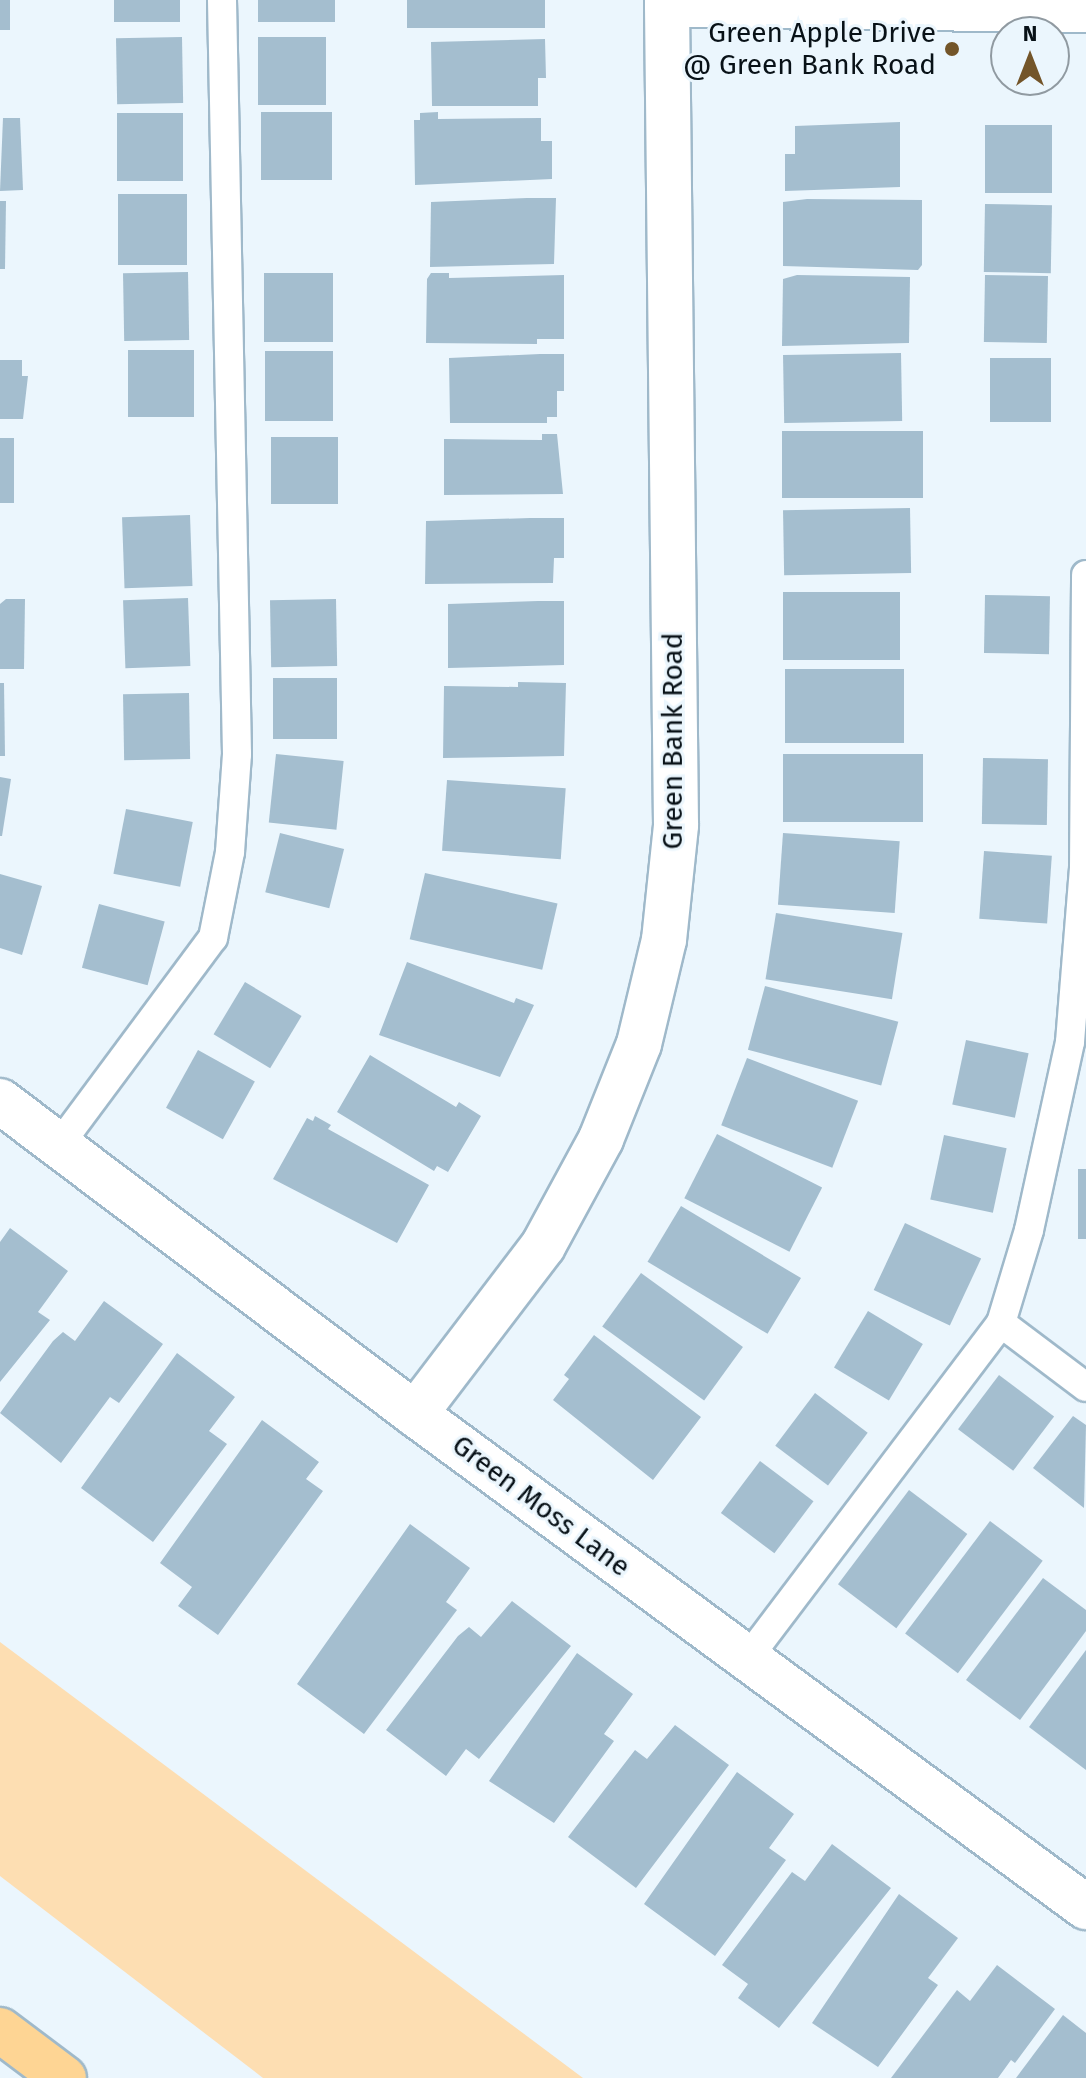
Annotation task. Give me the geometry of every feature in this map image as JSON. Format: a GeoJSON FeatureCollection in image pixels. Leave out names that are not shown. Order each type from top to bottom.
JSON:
{"type":"FeatureCollection","features":[{"type":"Feature","properties":{"kind":"main road"},"geometry":{"type":"LineString","coordinates":[[0,2030],[64,2078]]}},
{"type":"Feature","properties":{"kind":"street"},"geometry":{"type":"LineString","coordinates":[[667,2],[1086,10]]}},
{"type":"Feature","properties":{"kind":"street","name":"Green Bank Road"},"geometry":{"type":"LineString","coordinates":[[415,1414],[543,1246],[601,1139],[639,1044],[664,940],[676,825],[667,2]]}},
{"type":"Feature","properties":{"kind":"street","name":"Green Moss Lane"},"geometry":{"type":"LineString","coordinates":[[0,1101],[415,1414],[1086,1907]]}},
{"type":"Feature","properties":{"kind":"lane"},"geometry":{"type":"LineString","coordinates":[[59,1145],[213,938],[230,852],[237,754],[222,0]]}},
{"type":"Feature","properties":{"kind":"lane"},"geometry":{"type":"LineString","coordinates":[[747,1659],[1001,1323],[1029,1230],[1070,1042],[1084,868],[1086,575]]}},
{"type":"Feature","properties":{"kind":"lane"},"geometry":{"type":"LineString","coordinates":[[1001,1323],[1086,1387]]}},
{"type":"Feature","properties":{"kind":"shaded area"},"geometry":{"type":"Polygon","coordinates":[[[0,1642],[583,2078],[263,2078],[0,1876],[0,1642]]]}},
{"type":"Feature","properties":{"kind":"building"},"geometry":{"type":"Polygon","coordinates":[[[0,0],[10,0],[10,30],[0,30],[0,0]]]}},
{"type":"Feature","properties":{"kind":"building"},"geometry":{"type":"Polygon","coordinates":[[[114,0],[180,0],[180,22],[114,22],[114,0]]]}},
{"type":"Feature","properties":{"kind":"building"},"geometry":{"type":"Polygon","coordinates":[[[258,0],[335,0],[335,22],[258,22],[258,0]]]}},
{"type":"Feature","properties":{"kind":"building"},"geometry":{"type":"Polygon","coordinates":[[[407,0],[545,0],[545,28],[407,28],[407,0]]]}},
{"type":"Feature","properties":{"kind":"building"},"geometry":{"type":"Polygon","coordinates":[[[182,37],[183,103],[117,104],[116,38],[182,37]]]}},
{"type":"Feature","properties":{"kind":"building"},"geometry":{"type":"Polygon","coordinates":[[[258,37],[326,37],[326,105],[258,105],[258,37]]]}},
{"type":"Feature","properties":{"kind":"building"},"geometry":{"type":"Polygon","coordinates":[[[545,39],[546,78],[538,78],[538,106],[432,106],[431,42],[545,39]]]}},
{"type":"Feature","properties":{"kind":"building"},"geometry":{"type":"Polygon","coordinates":[[[261,112],[332,112],[332,180],[261,180],[261,112]]]}},
{"type":"Feature","properties":{"kind":"building"},"geometry":{"type":"Polygon","coordinates":[[[438,112],[438,119],[541,118],[541,141],[552,141],[552,179],[415,185],[414,120],[420,120],[420,113],[438,112]]]}},
{"type":"Feature","properties":{"kind":"building"},"geometry":{"type":"Polygon","coordinates":[[[117,113],[183,113],[183,181],[117,181],[117,113]]]}},
{"type":"Feature","properties":{"kind":"building"},"geometry":{"type":"Polygon","coordinates":[[[3,118],[20,118],[23,190],[0,191],[3,118]]]}},
{"type":"Feature","properties":{"kind":"building"},"geometry":{"type":"Polygon","coordinates":[[[900,122],[900,187],[785,191],[785,154],[795,154],[795,126],[900,122]]]}},
{"type":"Feature","properties":{"kind":"building"},"geometry":{"type":"Polygon","coordinates":[[[985,125],[1052,125],[1052,193],[985,193],[985,125]]]}},
{"type":"Feature","properties":{"kind":"building"},"geometry":{"type":"Polygon","coordinates":[[[118,194],[187,194],[187,265],[118,265],[118,194]]]}},
{"type":"Feature","properties":{"kind":"building"},"geometry":{"type":"Polygon","coordinates":[[[556,198],[554,264],[430,267],[431,202],[556,198]]]}},
{"type":"Feature","properties":{"kind":"building"},"geometry":{"type":"Polygon","coordinates":[[[807,199],[922,200],[922,265],[918,270],[783,266],[783,202],[807,199]]]}},
{"type":"Feature","properties":{"kind":"building"},"geometry":{"type":"Polygon","coordinates":[[[0,201],[6,201],[5,269],[0,269],[0,201]]]}},
{"type":"Feature","properties":{"kind":"building"},"geometry":{"type":"Polygon","coordinates":[[[985,204],[1052,205],[1051,273],[984,272],[985,204]]]}},
{"type":"Feature","properties":{"kind":"building"},"geometry":{"type":"Polygon","coordinates":[[[188,272],[189,340],[124,341],[123,273],[188,272]]]}},
{"type":"Feature","properties":{"kind":"building"},"geometry":{"type":"Polygon","coordinates":[[[264,273],[333,273],[333,342],[264,342],[264,273]]]}},
{"type":"Feature","properties":{"kind":"building"},"geometry":{"type":"Polygon","coordinates":[[[431,273],[449,273],[449,278],[564,275],[564,339],[537,339],[537,344],[426,343],[427,279],[431,273]]]}},
{"type":"Feature","properties":{"kind":"building"},"geometry":{"type":"Polygon","coordinates":[[[797,275],[910,277],[909,343],[782,346],[783,279],[797,275]]]}},
{"type":"Feature","properties":{"kind":"building"},"geometry":{"type":"Polygon","coordinates":[[[985,275],[1048,276],[1047,343],[984,342],[985,275]]]}},
{"type":"Feature","properties":{"kind":"building"},"geometry":{"type":"Polygon","coordinates":[[[128,350],[194,350],[194,417],[128,417],[128,350]]]}},
{"type":"Feature","properties":{"kind":"building"},"geometry":{"type":"Polygon","coordinates":[[[265,351],[333,351],[333,421],[265,421],[265,351]]]}},
{"type":"Feature","properties":{"kind":"building"},"geometry":{"type":"Polygon","coordinates":[[[901,353],[902,421],[784,423],[783,355],[901,353]]]}},
{"type":"Feature","properties":{"kind":"building"},"geometry":{"type":"Polygon","coordinates":[[[564,354],[564,391],[557,391],[557,417],[547,417],[547,423],[450,423],[449,358],[564,354]]]}},
{"type":"Feature","properties":{"kind":"building"},"geometry":{"type":"Polygon","coordinates":[[[990,358],[1051,358],[1051,422],[990,422],[990,358]]]}},
{"type":"Feature","properties":{"kind":"building"},"geometry":{"type":"Polygon","coordinates":[[[0,360],[22,360],[22,376],[28,376],[23,419],[0,419],[0,360]]]}},
{"type":"Feature","properties":{"kind":"building"},"geometry":{"type":"Polygon","coordinates":[[[782,431],[923,431],[923,498],[782,498],[782,431]]]}},
{"type":"Feature","properties":{"kind":"building"},"geometry":{"type":"Polygon","coordinates":[[[542,434],[557,434],[563,494],[444,495],[444,439],[542,440],[542,434]]]}},
{"type":"Feature","properties":{"kind":"building"},"geometry":{"type":"Polygon","coordinates":[[[271,437],[338,437],[338,504],[271,504],[271,437]]]}},
{"type":"Feature","properties":{"kind":"building"},"geometry":{"type":"Polygon","coordinates":[[[0,438],[14,438],[14,503],[0,503],[0,438]]]}},
{"type":"Feature","properties":{"kind":"building"},"geometry":{"type":"Polygon","coordinates":[[[910,508],[911,573],[784,575],[783,510],[910,508]]]}},
{"type":"Feature","properties":{"kind":"building"},"geometry":{"type":"Polygon","coordinates":[[[190,515],[192,586],[125,588],[122,517],[190,515]]]}},
{"type":"Feature","properties":{"kind":"building"},"geometry":{"type":"Polygon","coordinates":[[[564,518],[564,558],[554,558],[553,583],[425,584],[426,521],[564,518]]]}},
{"type":"Feature","properties":{"kind":"building"},"geometry":{"type":"Polygon","coordinates":[[[783,592],[900,592],[900,660],[783,660],[783,592]]]}},
{"type":"Feature","properties":{"kind":"building"},"geometry":{"type":"Polygon","coordinates":[[[985,595],[1050,596],[1049,654],[984,653],[985,595]]]}},
{"type":"Feature","properties":{"kind":"building"},"geometry":{"type":"Polygon","coordinates":[[[188,598],[190,666],[125,668],[123,600],[188,598]]]}},
{"type":"Feature","properties":{"kind":"building"},"geometry":{"type":"Polygon","coordinates":[[[6,599],[25,599],[24,669],[0,669],[0,604],[6,599]]]}},
{"type":"Feature","properties":{"kind":"building"},"geometry":{"type":"Polygon","coordinates":[[[336,599],[337,666],[271,667],[270,600],[336,599]]]}},
{"type":"Feature","properties":{"kind":"building"},"geometry":{"type":"Polygon","coordinates":[[[564,601],[564,665],[448,668],[448,604],[564,601]]]}},
{"type":"Feature","properties":{"kind":"building"},"geometry":{"type":"Polygon","coordinates":[[[785,669],[904,669],[904,743],[785,743],[785,669]]]}},
{"type":"Feature","properties":{"kind":"building"},"geometry":{"type":"Polygon","coordinates":[[[273,678],[337,678],[337,739],[273,739],[273,678]]]}},
{"type":"Feature","properties":{"kind":"building"},"geometry":{"type":"Polygon","coordinates":[[[518,682],[566,683],[564,756],[443,758],[444,686],[518,687],[518,682]]]}},
{"type":"Feature","properties":{"kind":"building"},"geometry":{"type":"Polygon","coordinates":[[[0,683],[4,683],[5,756],[0,756],[0,683]]]}},
{"type":"Feature","properties":{"kind":"building"},"geometry":{"type":"Polygon","coordinates":[[[189,693],[190,759],[124,760],[123,694],[189,693]]]}},
{"type":"Feature","properties":{"kind":"building"},"geometry":{"type":"Polygon","coordinates":[[[276,754],[344,761],[336,830],[269,823],[276,754]]]}},
{"type":"Feature","properties":{"kind":"building"},"geometry":{"type":"Polygon","coordinates":[[[783,754],[923,754],[923,822],[783,822],[783,754]]]}},
{"type":"Feature","properties":{"kind":"building"},"geometry":{"type":"Polygon","coordinates":[[[983,758],[1048,759],[1047,825],[982,824],[983,758]]]}},
{"type":"Feature","properties":{"kind":"building"},"geometry":{"type":"Polygon","coordinates":[[[0,777],[11,779],[2,836],[0,836],[0,777]]]}},
{"type":"Feature","properties":{"kind":"building"},"geometry":{"type":"Polygon","coordinates":[[[447,780],[566,788],[561,859],[442,851],[447,780]]]}},
{"type":"Feature","properties":{"kind":"building"},"geometry":{"type":"Polygon","coordinates":[[[126,809],[193,822],[180,887],[113,874],[126,809]]]}},
{"type":"Feature","properties":{"kind":"building"},"geometry":{"type":"Polygon","coordinates":[[[280,833],[344,849],[329,908],[265,892],[280,833]]]}},
{"type":"Feature","properties":{"kind":"building"},"geometry":{"type":"Polygon","coordinates":[[[783,833],[900,841],[895,913],[778,905],[783,833]]]}},
{"type":"Feature","properties":{"kind":"building"},"geometry":{"type":"Polygon","coordinates":[[[984,851],[1052,856],[1047,924],[979,919],[984,851]]]}},
{"type":"Feature","properties":{"kind":"building"},"geometry":{"type":"Polygon","coordinates":[[[425,873],[558,904],[542,970],[410,939],[425,873]]]}},
{"type":"Feature","properties":{"kind":"building"},"geometry":{"type":"Polygon","coordinates":[[[0,874],[42,886],[22,955],[0,948],[0,874]]]}},
{"type":"Feature","properties":{"kind":"building"},"geometry":{"type":"Polygon","coordinates":[[[99,904],[165,922],[148,985],[82,968],[99,904]]]}},
{"type":"Feature","properties":{"kind":"building"},"geometry":{"type":"Polygon","coordinates":[[[776,913],[902,933],[892,999],[766,979],[776,913]]]}},
{"type":"Feature","properties":{"kind":"building"},"geometry":{"type":"Polygon","coordinates":[[[407,962],[514,1003],[516,998],[534,1005],[500,1077],[379,1035],[407,962]]]}},
{"type":"Feature","properties":{"kind":"building"},"geometry":{"type":"Polygon","coordinates":[[[245,982],[302,1016],[270,1068],[214,1034],[245,982]]]}},
{"type":"Feature","properties":{"kind":"building"},"geometry":{"type":"Polygon","coordinates":[[[765,986],[898,1022],[881,1085],[748,1050],[765,986]]]}},
{"type":"Feature","properties":{"kind":"building"},"geometry":{"type":"Polygon","coordinates":[[[966,1040],[1029,1053],[1015,1118],[952,1105],[966,1040]]]}},
{"type":"Feature","properties":{"kind":"building"},"geometry":{"type":"Polygon","coordinates":[[[198,1050],[255,1082],[223,1139],[166,1108],[198,1050]]]}},
{"type":"Feature","properties":{"kind":"building"},"geometry":{"type":"Polygon","coordinates":[[[370,1055],[456,1107],[459,1102],[481,1116],[448,1172],[437,1166],[434,1171],[337,1112],[370,1055]]]}},
{"type":"Feature","properties":{"kind":"building"},"geometry":{"type":"Polygon","coordinates":[[[747,1058],[858,1101],[832,1168],[721,1125],[747,1058]]]}},
{"type":"Feature","properties":{"kind":"building"},"geometry":{"type":"Polygon","coordinates":[[[315,1116],[331,1125],[328,1129],[429,1185],[397,1243],[273,1179],[307,1118],[313,1121],[315,1116]]]}},
{"type":"Feature","properties":{"kind":"building"},"geometry":{"type":"Polygon","coordinates":[[[717,1134],[822,1188],[789,1252],[684,1198],[717,1134]]]}},
{"type":"Feature","properties":{"kind":"building"},"geometry":{"type":"Polygon","coordinates":[[[944,1135],[1007,1148],[993,1213],[930,1200],[944,1135]]]}},
{"type":"Feature","properties":{"kind":"building"},"geometry":{"type":"Polygon","coordinates":[[[1078,1169],[1086,1169],[1086,1239],[1078,1239],[1078,1169]]]}},
{"type":"Feature","properties":{"kind":"building"},"geometry":{"type":"Polygon","coordinates":[[[681,1206],[801,1278],[768,1334],[648,1262],[681,1206]]]}},
{"type":"Feature","properties":{"kind":"building"},"geometry":{"type":"Polygon","coordinates":[[[905,1223],[981,1258],[950,1326],[874,1290],[905,1223]]]}},
{"type":"Feature","properties":{"kind":"building"},"geometry":{"type":"Polygon","coordinates":[[[10,1228],[68,1271],[38,1312],[50,1320],[0,1382],[0,1242],[10,1228]]]}},
{"type":"Feature","properties":{"kind":"building"},"geometry":{"type":"Polygon","coordinates":[[[641,1273],[743,1347],[704,1400],[602,1326],[641,1273]]]}},
{"type":"Feature","properties":{"kind":"building"},"geometry":{"type":"Polygon","coordinates":[[[104,1301],[163,1344],[119,1403],[110,1397],[61,1463],[0,1413],[53,1341],[63,1332],[75,1341],[104,1301]]]}},
{"type":"Feature","properties":{"kind":"building"},"geometry":{"type":"Polygon","coordinates":[[[868,1311],[923,1344],[889,1401],[834,1368],[868,1311]]]}},
{"type":"Feature","properties":{"kind":"building"},"geometry":{"type":"Polygon","coordinates":[[[594,1335],[701,1417],[653,1480],[553,1400],[569,1379],[564,1375],[594,1335]]]}},
{"type":"Feature","properties":{"kind":"building"},"geometry":{"type":"Polygon","coordinates":[[[177,1353],[235,1397],[209,1431],[227,1444],[153,1542],[81,1488],[177,1353]]]}},
{"type":"Feature","properties":{"kind":"building"},"geometry":{"type":"Polygon","coordinates":[[[999,1375],[1054,1417],[1013,1471],[958,1429],[999,1375]]]}},
{"type":"Feature","properties":{"kind":"building"},"geometry":{"type":"Polygon","coordinates":[[[815,1393],[868,1433],[828,1485],[775,1446],[815,1393]]]}},
{"type":"Feature","properties":{"kind":"building"},"geometry":{"type":"Polygon","coordinates":[[[1073,1416],[1086,1425],[1084,1508],[1033,1468],[1073,1416]]]}},
{"type":"Feature","properties":{"kind":"building"},"geometry":{"type":"Polygon","coordinates":[[[262,1420],[319,1462],[306,1479],[323,1491],[218,1635],[178,1606],[192,1587],[160,1563],[262,1420]]]}},
{"type":"Feature","properties":{"kind":"building"},"geometry":{"type":"Polygon","coordinates":[[[760,1461],[814,1501],[774,1553],[721,1513],[760,1461]]]}},
{"type":"Feature","properties":{"kind":"building"},"geometry":{"type":"Polygon","coordinates":[[[909,1490],[967,1534],[896,1628],[838,1584],[909,1490]]]}},
{"type":"Feature","properties":{"kind":"building"},"geometry":{"type":"Polygon","coordinates":[[[990,1521],[1043,1561],[958,1673],[905,1634],[990,1521]]]}},
{"type":"Feature","properties":{"kind":"building"},"geometry":{"type":"Polygon","coordinates":[[[410,1524],[470,1568],[446,1602],[457,1610],[364,1734],[297,1684],[410,1524]]]}},
{"type":"Feature","properties":{"kind":"building"},"geometry":{"type":"Polygon","coordinates":[[[1043,1578],[1086,1610],[1086,1631],[1020,1720],[966,1680],[1043,1578]]]}},
{"type":"Feature","properties":{"kind":"building"},"geometry":{"type":"Polygon","coordinates":[[[512,1601],[571,1646],[479,1759],[466,1749],[446,1776],[386,1730],[458,1636],[469,1627],[481,1637],[512,1601]]]}},
{"type":"Feature","properties":{"kind":"building"},"geometry":{"type":"Polygon","coordinates":[[[1086,1650],[1086,1770],[1029,1727],[1086,1650]]]}},
{"type":"Feature","properties":{"kind":"building"},"geometry":{"type":"Polygon","coordinates":[[[577,1653],[633,1694],[604,1734],[614,1741],[554,1823],[489,1781],[577,1653]]]}},
{"type":"Feature","properties":{"kind":"building"},"geometry":{"type":"Polygon","coordinates":[[[675,1725],[729,1765],[636,1888],[568,1837],[635,1750],[647,1759],[675,1725]]]}},
{"type":"Feature","properties":{"kind":"building"},"geometry":{"type":"Polygon","coordinates":[[[737,1772],[794,1814],[769,1848],[786,1860],[715,1956],[644,1904],[737,1772]]]}},
{"type":"Feature","properties":{"kind":"building"},"geometry":{"type":"Polygon","coordinates":[[[832,1844],[891,1888],[779,2028],[738,1998],[748,1984],[722,1965],[792,1872],[805,1881],[832,1844]]]}},
{"type":"Feature","properties":{"kind":"building"},"geometry":{"type":"Polygon","coordinates":[[[899,1894],[958,1938],[928,1978],[938,1985],[878,2067],[812,2023],[899,1894]]]}},
{"type":"Feature","properties":{"kind":"building"},"geometry":{"type":"Polygon","coordinates":[[[997,1965],[1055,2009],[1015,2063],[1011,2060],[998,2078],[891,2078],[957,1990],[970,2001],[997,1965]]]}},
{"type":"Feature","properties":{"kind":"building"},"geometry":{"type":"Polygon","coordinates":[[[1063,2015],[1086,2033],[1086,2078],[1016,2078],[1063,2015]]]}},
{"type":"Feature","properties":{"kind":"place","name":"Green Apple Drive @ Green Bank Road"},"geometry":{"type":"Point","coordinates":[952,49]}}]}
